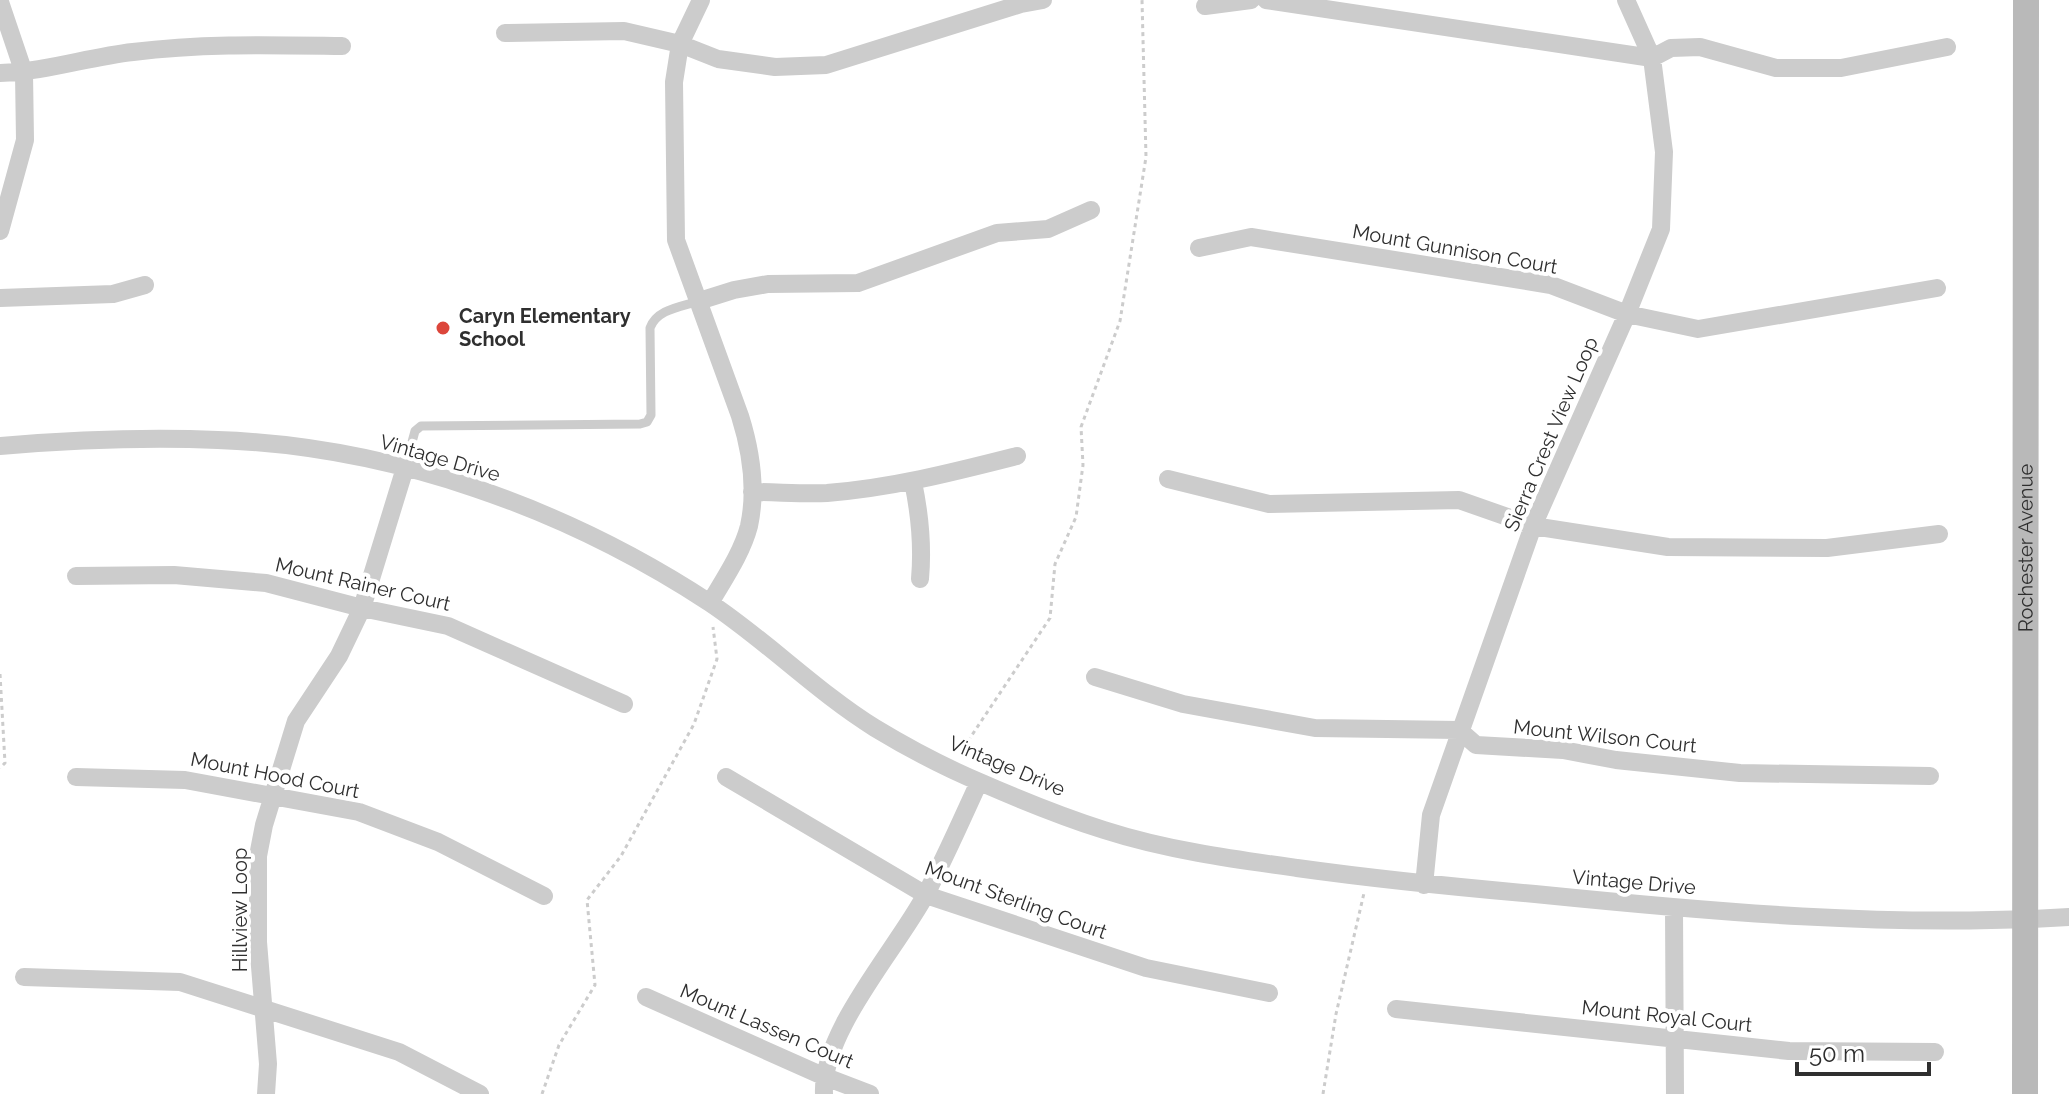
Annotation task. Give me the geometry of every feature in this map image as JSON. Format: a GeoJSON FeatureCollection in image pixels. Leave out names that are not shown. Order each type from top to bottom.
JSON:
{"type":"FeatureCollection","features":[{"type":"Feature","properties":{"kind":"street"},"geometry":{"type":"LineString","coordinates":[[701,0],[680,44],[674,82],[676,240],[749,443],[752,492],[748,527],[737,555],[710,603]]}},
{"type":"Feature","properties":{"kind":"street"},"geometry":{"type":"LineString","coordinates":[[505,33],[624,31],[680,44],[718,59],[775,67],[826,65],[1021,4],[1043,0]]}},
{"type":"Feature","properties":{"kind":"street"},"geometry":{"type":"LineString","coordinates":[[1205,6],[1251,0]]}},
{"type":"Feature","properties":{"kind":"street"},"geometry":{"type":"LineString","coordinates":[[1266,0],[1652,58],[1671,48],[1700,47],[1776,68],[1841,68],[1947,47]]}},
{"type":"Feature","properties":{"kind":"street","name":"Sierra Crest View Loop"},"geometry":{"type":"LineString","coordinates":[[1424,885],[1431,815],[1459,730],[1533,526],[1627,314],[1661,229],[1664,152],[1652,58],[1626,0]]}},
{"type":"Feature","properties":{"kind":"street","name":"Rochester Avenue"},"geometry":{"type":"LineString","coordinates":[[2025,1094],[2026,0]]}},
{"type":"Feature","properties":{"kind":"street"},"geometry":{"type":"LineString","coordinates":[[0,2],[24,73],[25,140],[0,231]]}},
{"type":"Feature","properties":{"kind":"street"},"geometry":{"type":"LineString","coordinates":[[0,73],[24,73],[130,52],[200,44],[342,46]]}},
{"type":"Feature","properties":{"kind":"street"},"geometry":{"type":"LineString","coordinates":[[699,301],[768,284],[858,283],[997,233],[1048,229],[1091,210]]}},
{"type":"Feature","properties":{"kind":"street","name":"Mount Gunnison Court"},"geometry":{"type":"LineString","coordinates":[[1199,248],[1251,237],[1551,285],[1627,314],[1698,329],[1937,288]]}},
{"type":"Feature","properties":{"kind":"street"},"geometry":{"type":"LineString","coordinates":[[0,298],[113,294],[145,285]]}},
{"type":"Feature","properties":{"kind":"street","name":"Vintage Drive"},"geometry":{"type":"LineString","coordinates":[[0,446],[136,439],[222,440],[307,448],[405,468],[477,489],[597,538],[710,603],[874,727],[979,782],[1106,831],[1217,857],[1424,885],[1674,909],[1849,919],[2027,920],[2069,917]]}},
{"type":"Feature","properties":{"kind":"street"},"geometry":{"type":"LineString","coordinates":[[752,492],[824,493],[913,482],[1017,456]]}},
{"type":"Feature","properties":{"kind":"street","name":"Hillview Loop"},"geometry":{"type":"LineString","coordinates":[[266,1094],[268,1064],[258,942],[258,856],[271,796],[296,721],[339,656],[362,608],[405,468]]}},
{"type":"Feature","properties":{"kind":"street"},"geometry":{"type":"LineString","coordinates":[[1168,479],[1269,504],[1459,500],[1533,526],[1668,547],[1827,548],[1939,534]]}},
{"type":"Feature","properties":{"kind":"street"},"geometry":{"type":"LineString","coordinates":[[913,482],[923,548],[920,579]]}},
{"type":"Feature","properties":{"kind":"street","name":"Mount Rainer Court"},"geometry":{"type":"LineString","coordinates":[[76,576],[174,575],[266,583],[448,626],[624,704]]}},
{"type":"Feature","properties":{"kind":"street","name":"Mount Wilson Court"},"geometry":{"type":"LineString","coordinates":[[1095,677],[1183,704],[1303,726],[1459,730],[1476,745],[1563,750],[1616,760],[1740,773],[1930,776]]}},
{"type":"Feature","properties":{"kind":"street","name":"Mount Hood Court"},"geometry":{"type":"LineString","coordinates":[[76,777],[185,780],[359,812],[438,842],[544,896]]}},
{"type":"Feature","properties":{"kind":"street","name":"Mount Sterling Court"},"geometry":{"type":"LineString","coordinates":[[726,777],[926,895],[1146,968],[1269,993]]}},
{"type":"Feature","properties":{"kind":"street"},"geometry":{"type":"LineString","coordinates":[[823,1085],[834,1041],[926,895],[979,782]]}},
{"type":"Feature","properties":{"kind":"street"},"geometry":{"type":"LineString","coordinates":[[1674,909],[1675,1094]]}},
{"type":"Feature","properties":{"kind":"street"},"geometry":{"type":"LineString","coordinates":[[24,977],[180,982],[399,1052],[480,1094]]}},
{"type":"Feature","properties":{"kind":"street","name":"Mount Lassen Court"},"geometry":{"type":"LineString","coordinates":[[646,997],[823,1085],[870,1094]]}},
{"type":"Feature","properties":{"kind":"street","name":"Mount Royal Court"},"geometry":{"type":"LineString","coordinates":[[1396,1009],[1789,1051],[1935,1052]]}},
{"type":"Feature","properties":{"kind":"lane"},"geometry":{"type":"LineString","coordinates":[[405,468],[415,431],[421,426],[647,422],[651,415],[650,328],[654,319],[665,311],[699,301]]}},
{"type":"Feature","properties":{"kind":"path"},"geometry":{"type":"LineString","coordinates":[[968,741],[1050,618],[1055,564],[1076,517],[1083,465],[1081,427],[1120,321],[1146,157],[1142,0]]}},
{"type":"Feature","properties":{"kind":"path"},"geometry":{"type":"LineString","coordinates":[[542,1094],[559,1045],[595,985],[587,900],[621,856],[694,724],[717,659],[710,603]]}},
{"type":"Feature","properties":{"kind":"path"},"geometry":{"type":"LineString","coordinates":[[0,674],[5,763],[0,768]]}},
{"type":"Feature","properties":{"kind":"path"},"geometry":{"type":"LineString","coordinates":[[1323,1094],[1336,1014],[1367,878]]}},
{"type":"Feature","properties":{"kind":"place","name":"Caryn Elementary School"},"geometry":{"type":"Point","coordinates":[443,328]}}]}
